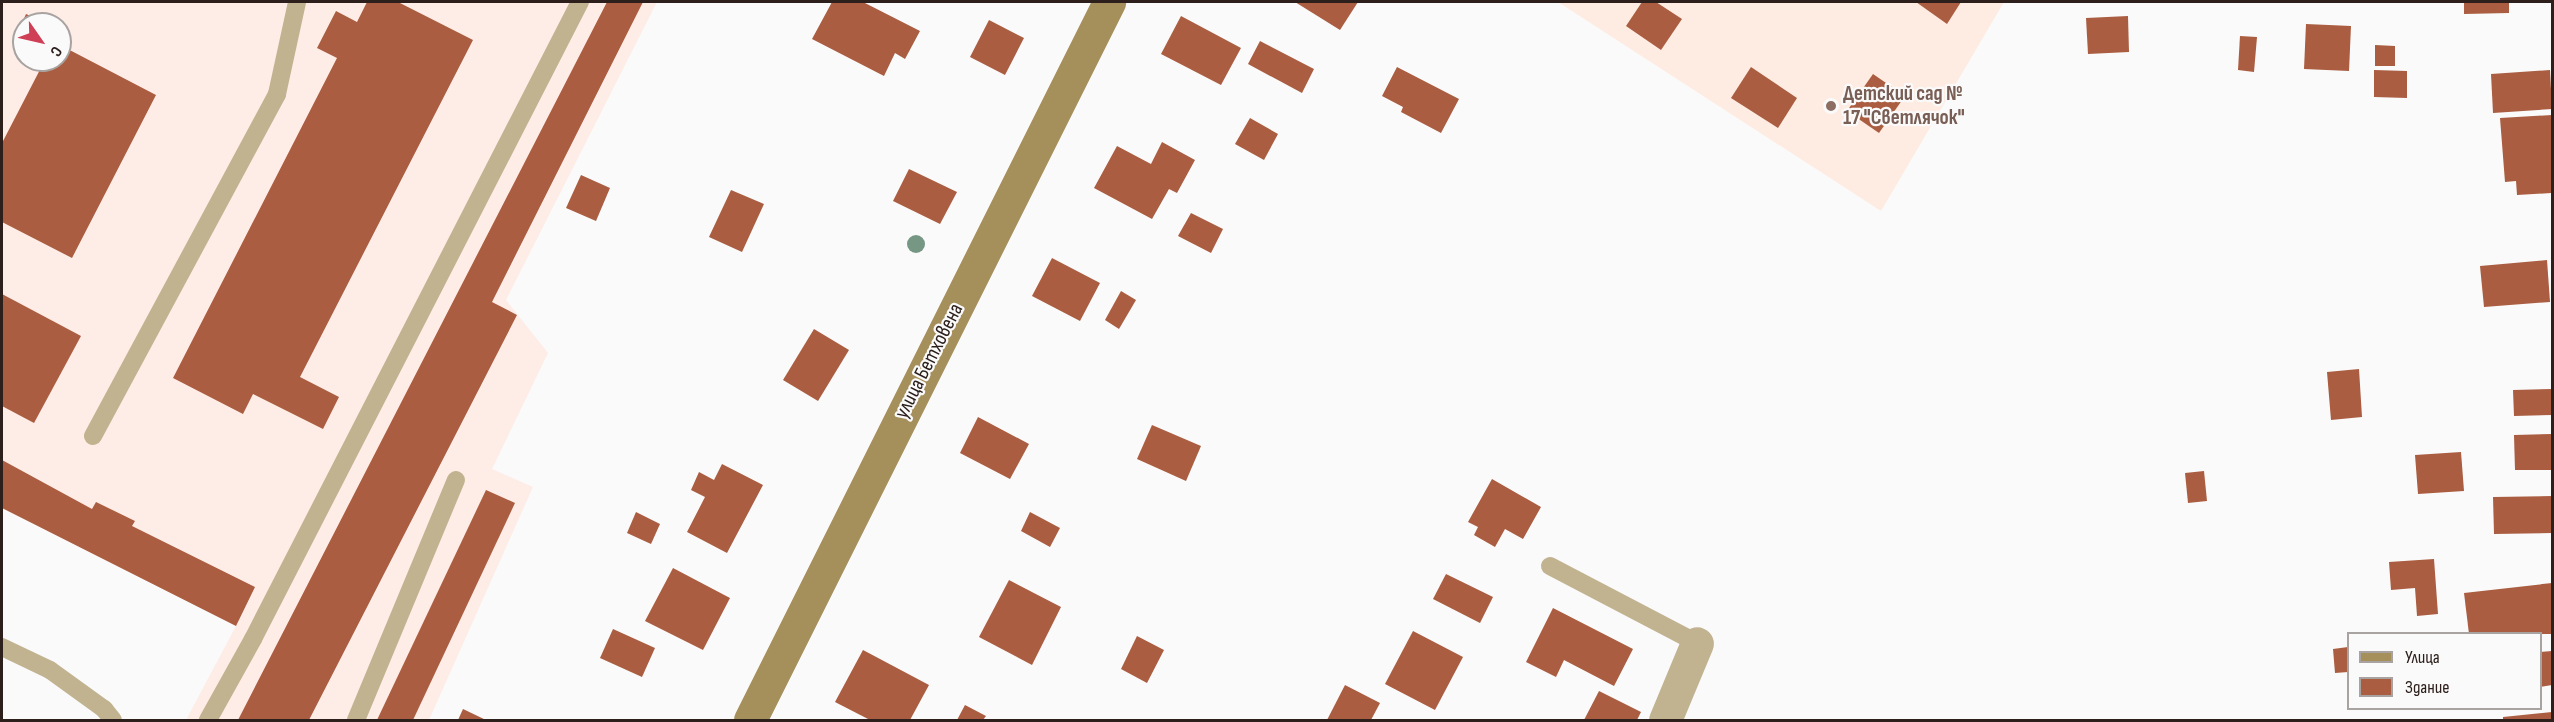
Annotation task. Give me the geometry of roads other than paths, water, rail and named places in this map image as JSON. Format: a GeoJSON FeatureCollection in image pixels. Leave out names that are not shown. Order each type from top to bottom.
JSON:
{"type":"FeatureCollection","features":[{"type":"Feature","properties":{"kind":"main road","name":"улица Бетховена"},"geometry":{"type":"LineString","coordinates":[[750,720],[1109,2]]}},
{"type":"Feature","properties":{"kind":"street"},"geometry":{"type":"LineString","coordinates":[[1665,720],[1697,643]]}},
{"type":"Feature","properties":{"kind":"lane"},"geometry":{"type":"LineString","coordinates":[[93,436],[277,94],[297,2]]}},
{"type":"Feature","properties":{"kind":"lane"},"geometry":{"type":"LineString","coordinates":[[208,720],[253,639],[580,2]]}},
{"type":"Feature","properties":{"kind":"lane"},"geometry":{"type":"LineString","coordinates":[[356,720],[456,480]]}},
{"type":"Feature","properties":{"kind":"lane"},"geometry":{"type":"LineString","coordinates":[[1550,566],[1697,643]]}},
{"type":"Feature","properties":{"kind":"lane"},"geometry":{"type":"LineString","coordinates":[[2,647],[50,670],[104,709],[113,720]]}},
{"type":"Feature","properties":{"kind":"place","name":"Детский сад № 17 \"Светлячок\""},"geometry":{"type":"Point","coordinates":[1831,106]}}]}
